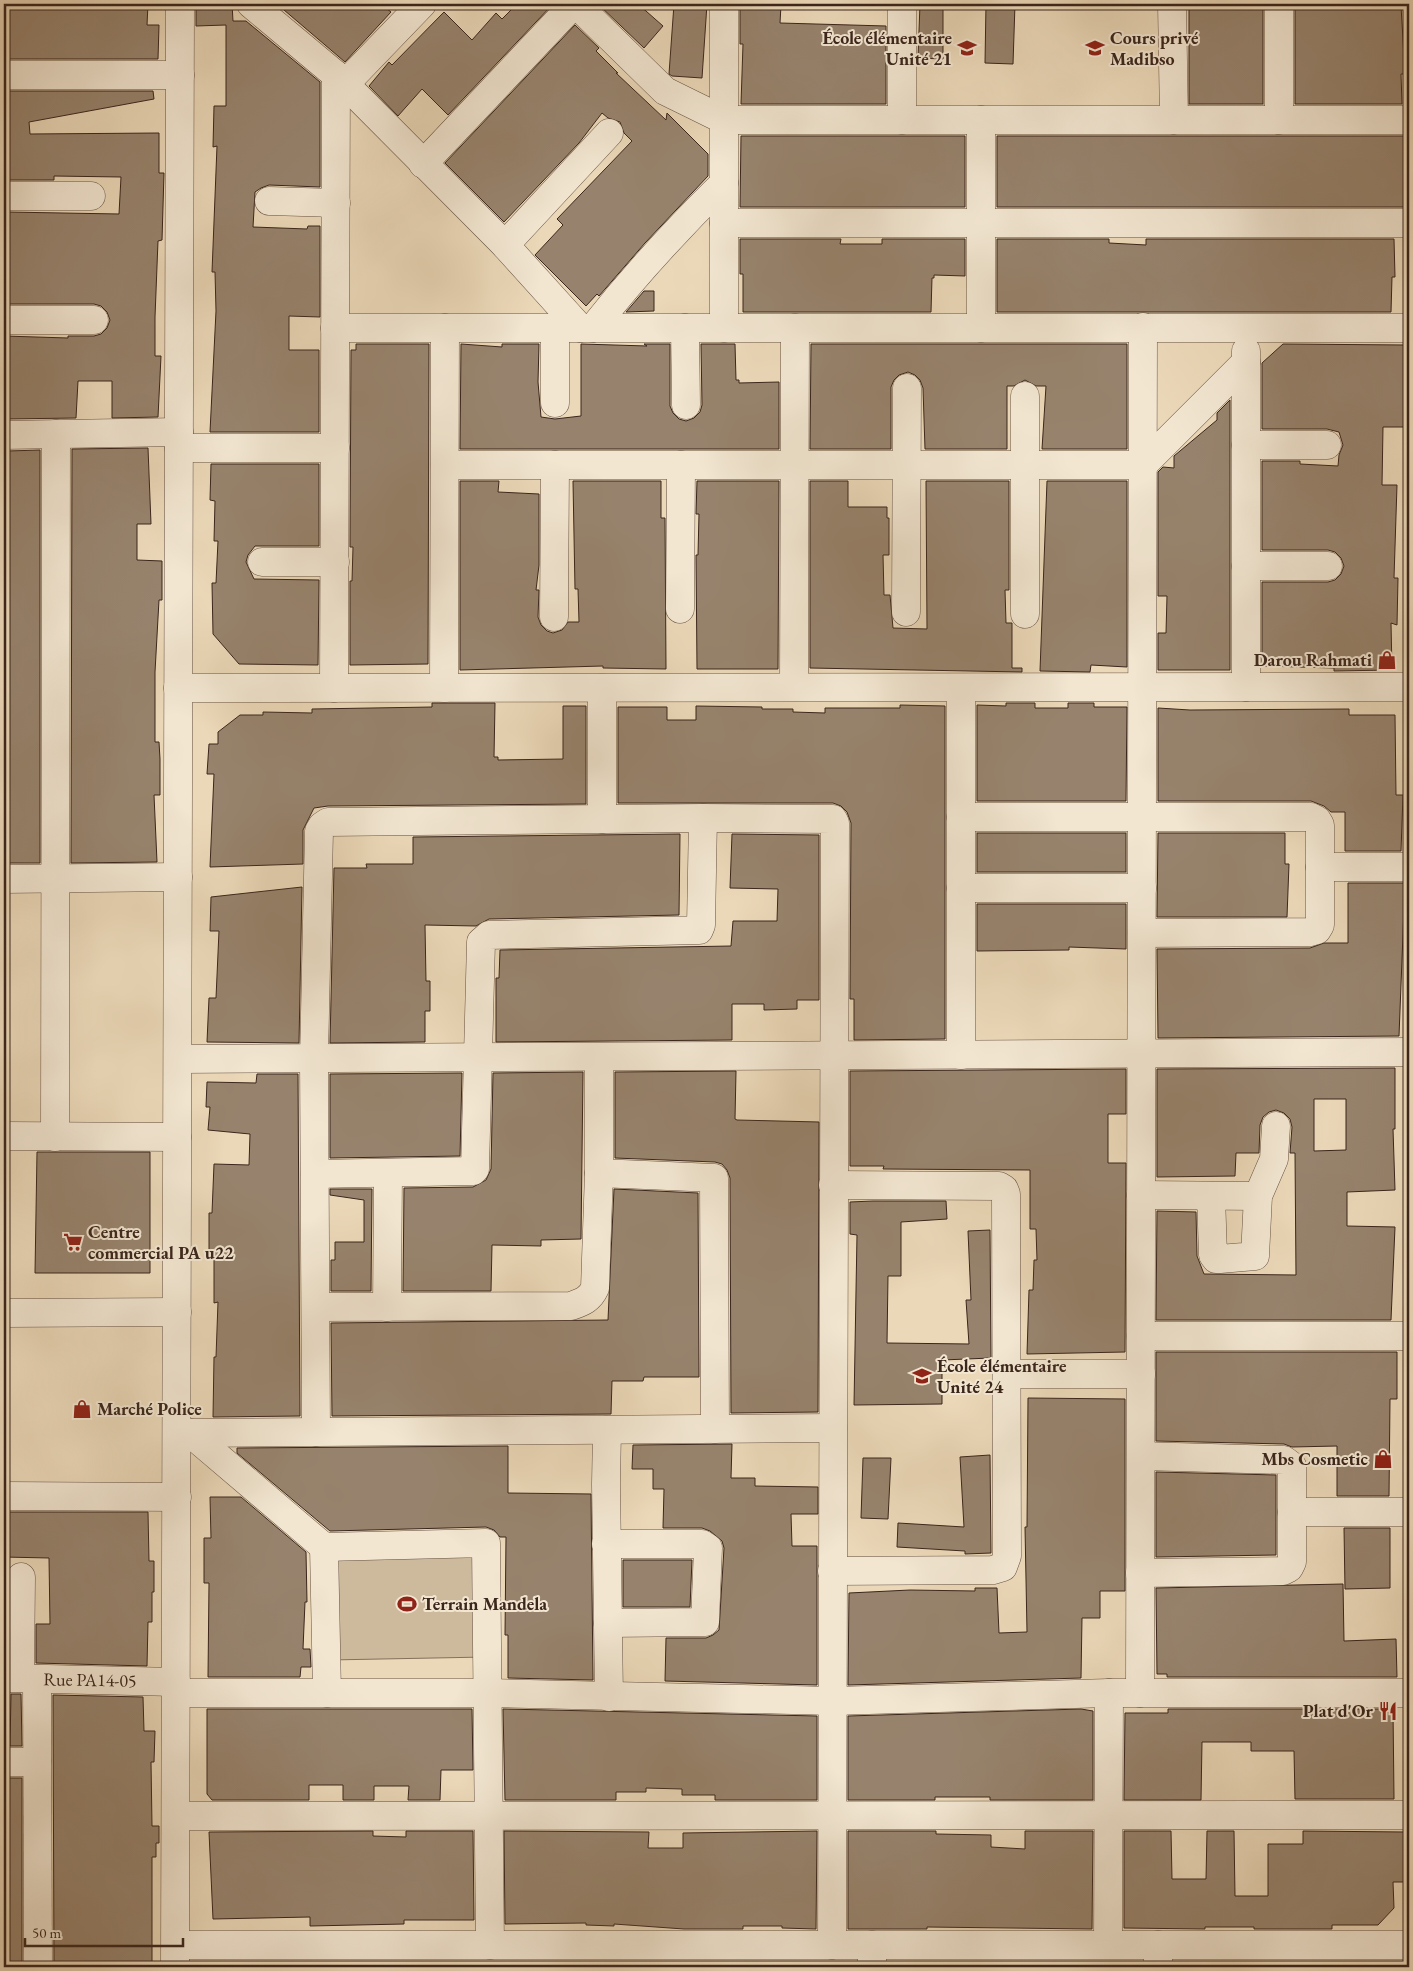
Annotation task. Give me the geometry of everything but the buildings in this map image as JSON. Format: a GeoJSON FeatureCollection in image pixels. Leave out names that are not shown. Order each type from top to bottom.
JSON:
{"type":"FeatureCollection","features":[{"type":"Feature","properties":{"kind":"street"},"geometry":{"type":"LineString","coordinates":[[180,4],[177,1312],[184,1433],[177,1497],[176,1956],[490,1945],[630,1956],[832,1945],[872,1956],[1108,1944],[1158,1956],[1409,1944]]}},
{"type":"Feature","properties":{"kind":"street"},"geometry":{"type":"LineString","coordinates":[[251,4],[340,80],[505,245],[576,328]]}},
{"type":"Feature","properties":{"kind":"street"},"geometry":{"type":"LineString","coordinates":[[334,688],[336,203],[340,80],[422,4]]}},
{"type":"Feature","properties":{"kind":"street"},"geometry":{"type":"LineString","coordinates":[[423,164],[575,4],[665,91],[724,120],[1409,120]]}},
{"type":"Feature","properties":{"kind":"street"},"geometry":{"type":"LineString","coordinates":[[724,4],[724,328]]}},
{"type":"Feature","properties":{"kind":"street"},"geometry":{"type":"LineString","coordinates":[[902,4],[902,120]]}},
{"type":"Feature","properties":{"kind":"street"},"geometry":{"type":"LineString","coordinates":[[1172,4],[1174,120]]}},
{"type":"Feature","properties":{"kind":"street"},"geometry":{"type":"LineString","coordinates":[[1279,120],[1280,4]]}},
{"type":"Feature","properties":{"kind":"street"},"geometry":{"type":"LineString","coordinates":[[4,75],[180,75]]}},
{"type":"Feature","properties":{"kind":"street"},"geometry":{"type":"LineString","coordinates":[[981,120],[981,328]]}},
{"type":"Feature","properties":{"kind":"street"},"geometry":{"type":"LineString","coordinates":[[505,245],[609,133]]}},
{"type":"Feature","properties":{"kind":"street"},"geometry":{"type":"LineString","coordinates":[[555,403],[576,328],[628,284],[681,226],[724,183]]}},
{"type":"Feature","properties":{"kind":"street"},"geometry":{"type":"LineString","coordinates":[[4,196],[91,196]]}},
{"type":"Feature","properties":{"kind":"street"},"geometry":{"type":"LineString","coordinates":[[269,201],[336,203]]}},
{"type":"Feature","properties":{"kind":"street"},"geometry":{"type":"LineString","coordinates":[[724,223],[1409,223]]}},
{"type":"Feature","properties":{"kind":"street"},"geometry":{"type":"LineString","coordinates":[[4,320],[94,320]]}},
{"type":"Feature","properties":{"kind":"street"},"geometry":{"type":"LineString","coordinates":[[335,328],[1409,328]]}},
{"type":"Feature","properties":{"kind":"street"},"geometry":{"type":"LineString","coordinates":[[444,688],[445,328]]}},
{"type":"Feature","properties":{"kind":"street"},"geometry":{"type":"LineString","coordinates":[[685,328],[686,405]]}},
{"type":"Feature","properties":{"kind":"street"},"geometry":{"type":"LineString","coordinates":[[794,687],[795,328]]}},
{"type":"Feature","properties":{"kind":"street"},"geometry":{"type":"LineString","coordinates":[[1140,1693],[1143,328]]}},
{"type":"Feature","properties":{"kind":"street"},"geometry":{"type":"LineString","coordinates":[[1246,328],[1246,688]]}},
{"type":"Feature","properties":{"kind":"street"},"geometry":{"type":"LineString","coordinates":[[445,465],[1143,465],[1246,362]]}},
{"type":"Feature","properties":{"kind":"street"},"geometry":{"type":"LineString","coordinates":[[906,612],[907,388]]}},
{"type":"Feature","properties":{"kind":"street"},"geometry":{"type":"LineString","coordinates":[[1025,396],[1025,614]]}},
{"type":"Feature","properties":{"kind":"street"},"geometry":{"type":"LineString","coordinates":[[55,1136],[56,434]]}},
{"type":"Feature","properties":{"kind":"street"},"geometry":{"type":"LineString","coordinates":[[4,435],[56,434],[335,448]]}},
{"type":"Feature","properties":{"kind":"street"},"geometry":{"type":"LineString","coordinates":[[1246,445],[1327,445]]}},
{"type":"Feature","properties":{"kind":"street"},"geometry":{"type":"LineString","coordinates":[[554,617],[555,465]]}},
{"type":"Feature","properties":{"kind":"street"},"geometry":{"type":"LineString","coordinates":[[680,609],[681,465]]}},
{"type":"Feature","properties":{"kind":"street"},"geometry":{"type":"LineString","coordinates":[[262,562],[335,562]]}},
{"type":"Feature","properties":{"kind":"street"},"geometry":{"type":"LineString","coordinates":[[1246,566],[1328,566]]}},
{"type":"Feature","properties":{"kind":"street"},"geometry":{"type":"LineString","coordinates":[[178,688],[1409,688]]}},
{"type":"Feature","properties":{"kind":"street"},"geometry":{"type":"LineString","coordinates":[[602,688],[602,819]]}},
{"type":"Feature","properties":{"kind":"street"},"geometry":{"type":"LineString","coordinates":[[960,1055],[961,688]]}},
{"type":"Feature","properties":{"kind":"street"},"geometry":{"type":"LineString","coordinates":[[961,817],[1310,817],[1318,820],[1320,825],[1320,925],[1317,930],[1310,932],[1142,933]]}},
{"type":"Feature","properties":{"kind":"street"},"geometry":{"type":"LineString","coordinates":[[315,1174],[473,1171],[480,1058],[481,942],[484,937],[488,935],[699,930],[701,925],[703,818]]}},
{"type":"Feature","properties":{"kind":"street"},"geometry":{"type":"LineString","coordinates":[[316,1432],[314,1058],[319,831],[322,826],[328,822],[703,818],[833,819],[835,823],[832,1945]]}},
{"type":"Feature","properties":{"kind":"street"},"geometry":{"type":"LineString","coordinates":[[1320,867],[1409,867]]}},
{"type":"Feature","properties":{"kind":"street"},"geometry":{"type":"LineString","coordinates":[[4,879],[178,877]]}},
{"type":"Feature","properties":{"kind":"street"},"geometry":{"type":"LineString","coordinates":[[961,888],[1142,888]]}},
{"type":"Feature","properties":{"kind":"street"},"geometry":{"type":"LineString","coordinates":[[178,1059],[1409,1052]]}},
{"type":"Feature","properties":{"kind":"street"},"geometry":{"type":"LineString","coordinates":[[316,1307],[571,1306],[582,1303],[591,1296],[595,1288],[599,1172],[599,1057]]}},
{"type":"Feature","properties":{"kind":"street"},"geometry":{"type":"LineString","coordinates":[[1211,1196],[1213,1255],[1220,1259],[1255,1256],[1258,1196],[1274,1159],[1276,1126]]}},
{"type":"Feature","properties":{"kind":"street"},"geometry":{"type":"LineString","coordinates":[[4,1136],[177,1137]]}},
{"type":"Feature","properties":{"kind":"street"},"geometry":{"type":"LineString","coordinates":[[599,1172],[714,1178],[715,1429]]}},
{"type":"Feature","properties":{"kind":"street"},"geometry":{"type":"LineString","coordinates":[[387,1307],[388,1173]]}},
{"type":"Feature","properties":{"kind":"street"},"geometry":{"type":"LineString","coordinates":[[832,1571],[993,1570],[1003,1567],[1008,1556],[1006,1194],[1004,1189],[998,1186],[834,1185]]}},
{"type":"Feature","properties":{"kind":"street"},"geometry":{"type":"LineString","coordinates":[[1141,1195],[1258,1196]]}},
{"type":"Feature","properties":{"kind":"street"},"geometry":{"type":"LineString","coordinates":[[4,1313],[177,1312]]}},
{"type":"Feature","properties":{"kind":"street"},"geometry":{"type":"LineString","coordinates":[[1141,1336],[1409,1336]]}},
{"type":"Feature","properties":{"kind":"street"},"geometry":{"type":"LineString","coordinates":[[1007,1374],[1141,1374]]}},
{"type":"Feature","properties":{"kind":"street"},"geometry":{"type":"LineString","coordinates":[[184,1433],[833,1428]]}},
{"type":"Feature","properties":{"kind":"street"},"geometry":{"type":"LineString","coordinates":[[607,1430],[606,1544],[609,1697]]}},
{"type":"Feature","properties":{"kind":"street"},"geometry":{"type":"LineString","coordinates":[[184,1433],[324,1547],[486,1543],[490,1945]]}},
{"type":"Feature","properties":{"kind":"street"},"geometry":{"type":"LineString","coordinates":[[1140,1456],[1284,1460],[1292,1466],[1292,1562],[1289,1568],[1283,1571],[1140,1573]]}},
{"type":"Feature","properties":{"kind":"street"},"geometry":{"type":"LineString","coordinates":[[4,1496],[177,1497]]}},
{"type":"Feature","properties":{"kind":"street"},"geometry":{"type":"LineString","coordinates":[[1292,1512],[1409,1512]]}},
{"type":"Feature","properties":{"kind":"street"},"geometry":{"type":"LineString","coordinates":[[606,1544],[702,1544],[708,1548],[705,1622],[608,1623]]}},
{"type":"Feature","properties":{"kind":"street"},"geometry":{"type":"LineString","coordinates":[[324,1547],[327,1693]]}},
{"type":"Feature","properties":{"kind":"street"},"geometry":{"type":"LineString","coordinates":[[21,1577],[20,1678],[37,1762],[38,1967]]}},
{"type":"Feature","properties":{"kind":"street","name":"Rue PA14-05"},"geometry":{"type":"LineString","coordinates":[[20,1678],[327,1693],[488,1693],[832,1701],[1109,1693],[1409,1693]]}},
{"type":"Feature","properties":{"kind":"street"},"geometry":{"type":"LineString","coordinates":[[1108,1944],[1109,1693]]}},
{"type":"Feature","properties":{"kind":"street"},"geometry":{"type":"LineString","coordinates":[[4,1762],[37,1762]]}},
{"type":"Feature","properties":{"kind":"street"},"geometry":{"type":"LineString","coordinates":[[176,1816],[1409,1815]]}},
{"type":"Feature","properties":{"kind":"shaded area","name":"Terrain Mandela"},"geometry":{"type":"Polygon","coordinates":[[[486,1551],[486,1657],[329,1660],[328,1552],[486,1551]]]}},
{"type":"Feature","properties":{"kind":"place","name":"École élémentaire Unité 21"},"geometry":{"type":"Point","coordinates":[967,48]}},
{"type":"Feature","properties":{"kind":"place","name":"Cours privé Madibso"},"geometry":{"type":"Point","coordinates":[1095,48]}},
{"type":"Feature","properties":{"kind":"place","name":"Darou Rahmati"},"geometry":{"type":"Point","coordinates":[1387,660]}},
{"type":"Feature","properties":{"kind":"place","name":"Centre commercial PA u22"},"geometry":{"type":"Point","coordinates":[73,1242]}},
{"type":"Feature","properties":{"kind":"place","name":"École élémentaire Unité 24"},"geometry":{"type":"Point","coordinates":[922,1376]}},
{"type":"Feature","properties":{"kind":"place","name":"Marché Police"},"geometry":{"type":"Point","coordinates":[82,1409]}},
{"type":"Feature","properties":{"kind":"place","name":"Mbs Cosmetic"},"geometry":{"type":"Point","coordinates":[1383,1459]}},
{"type":"Feature","properties":{"kind":"place","name":"Terrain Mandela"},"geometry":{"type":"Point","coordinates":[407,1604]}},
{"type":"Feature","properties":{"kind":"place","name":"Plat d'Or"},"geometry":{"type":"Point","coordinates":[1388,1711]}}]}
